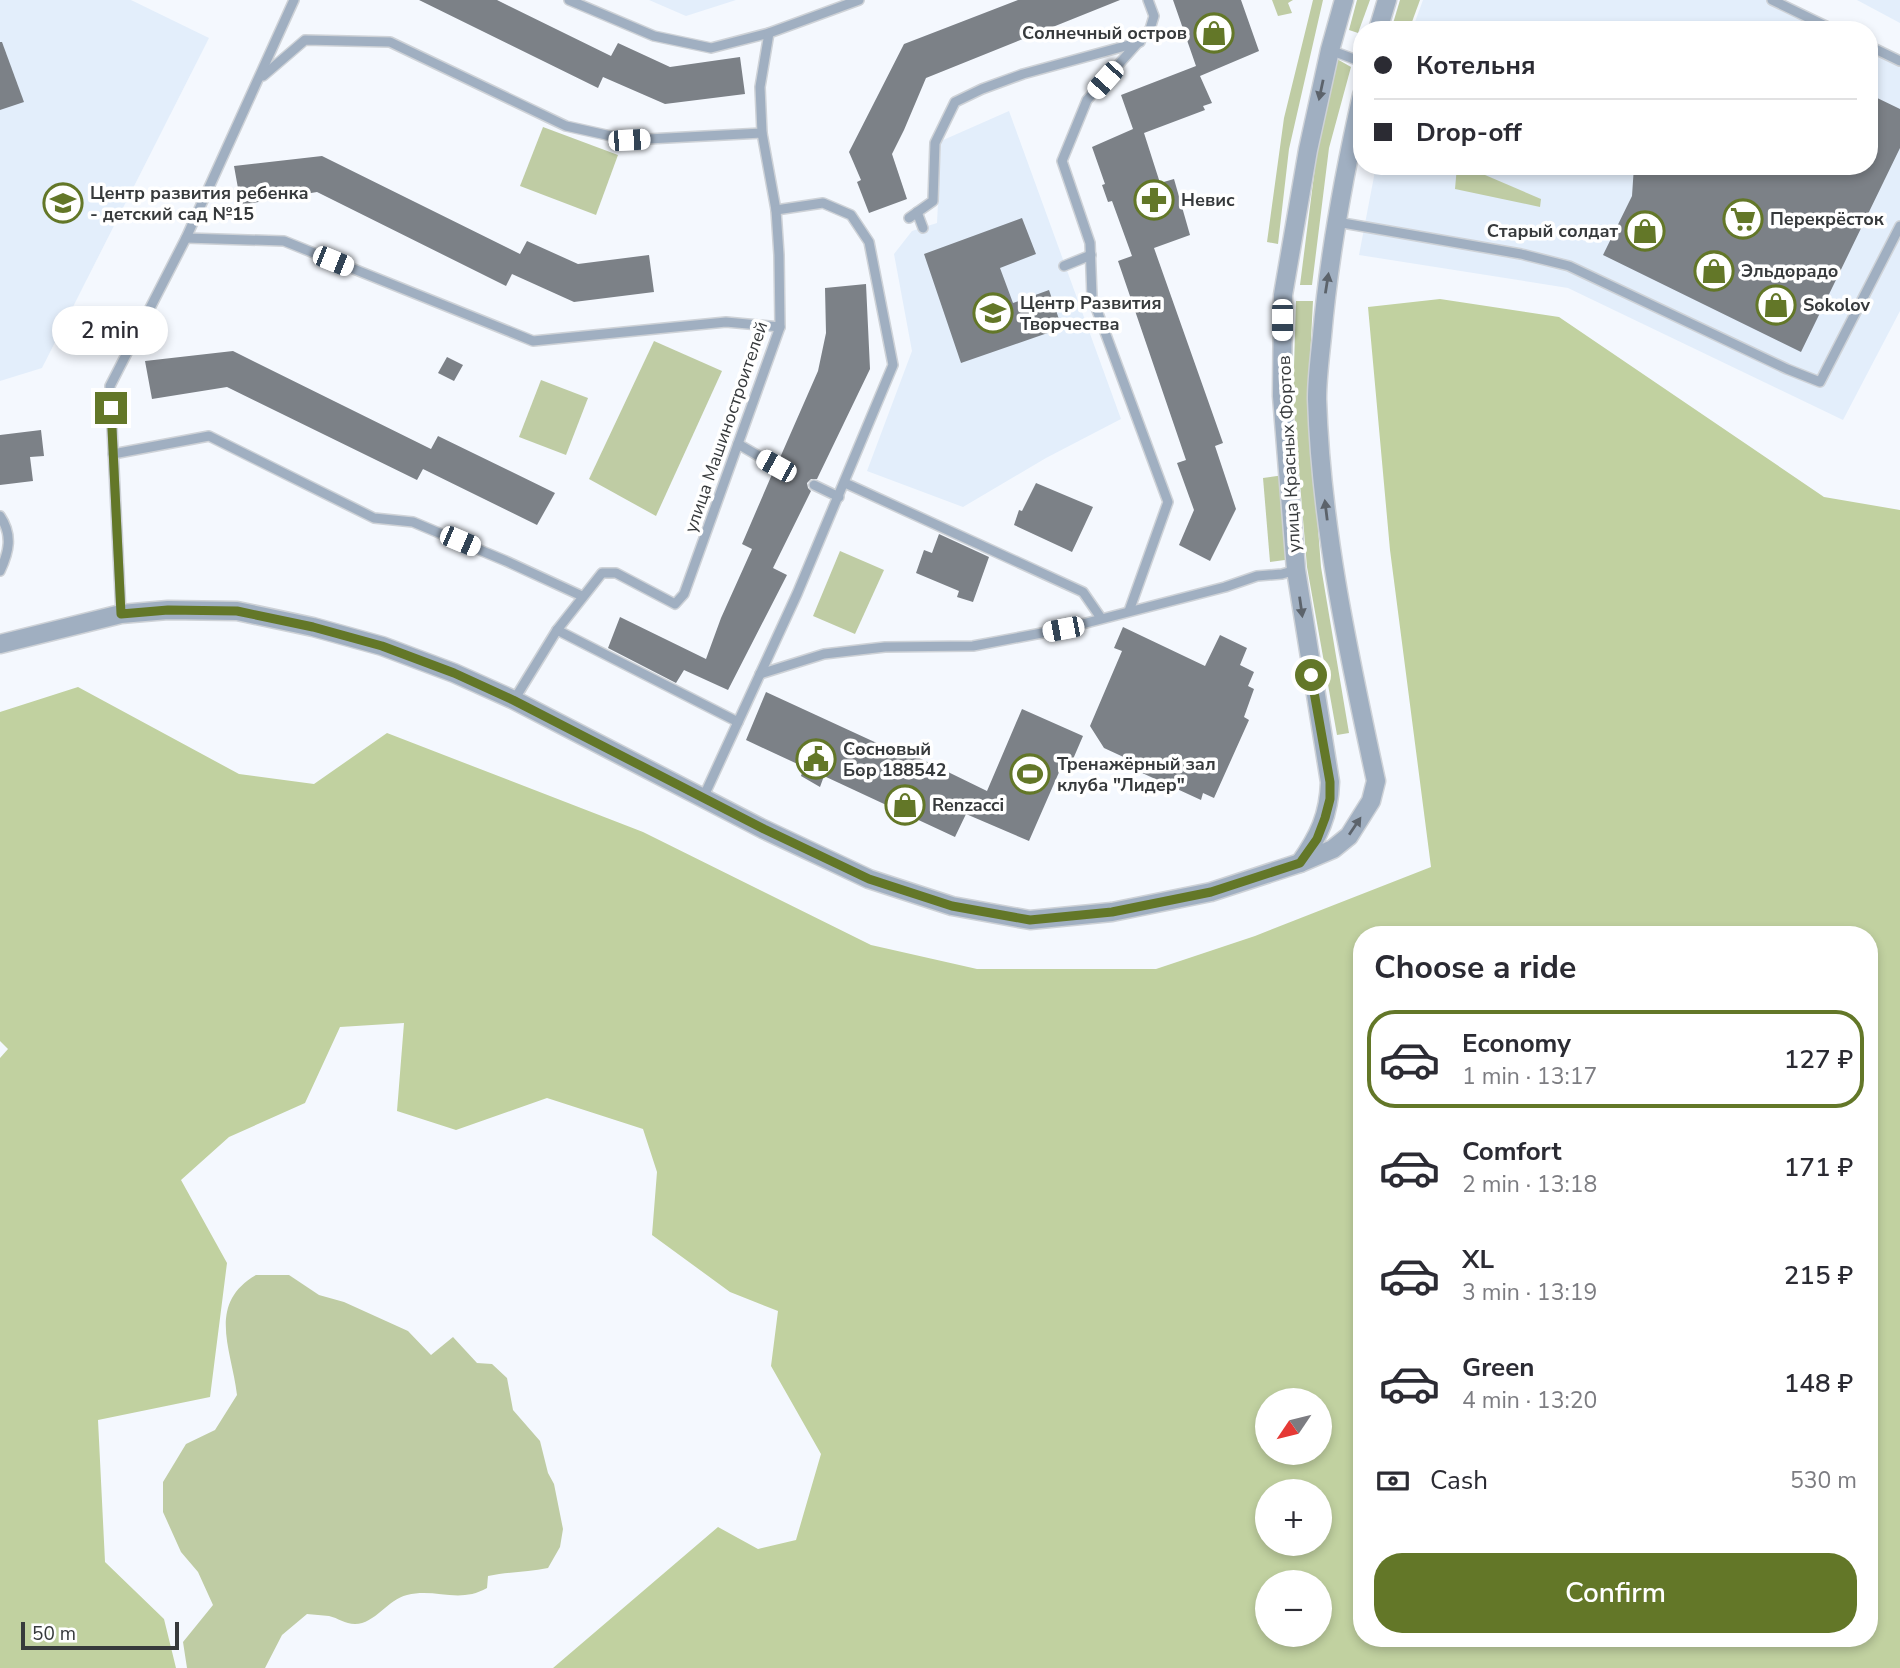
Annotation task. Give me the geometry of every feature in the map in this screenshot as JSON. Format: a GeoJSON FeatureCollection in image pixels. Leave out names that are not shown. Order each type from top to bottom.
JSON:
{"type":"FeatureCollection","features":[{"type":"Feature","properties":{"kind":"street","name":"улица Красных Фортов"},"geometry":{"type":"LineString","coordinates":[[1300,863],[1317,839],[1325,818],[1330,799],[1330,782],[1296,570],[1282,396],[1283,295],[1308,150],[1344,0]]}},
{"type":"Feature","properties":{"kind":"street"},"geometry":{"type":"LineString","coordinates":[[1381,21],[1387,0]]}},
{"type":"Feature","properties":{"kind":"street","name":"улица Красных Фортов"},"geometry":{"type":"LineString","coordinates":[[0,644],[121,614],[168,610],[237,611],[313,627],[382,646],[454,673],[869,879],[952,906],[1030,920],[1112,912],[1211,892],[1300,863],[1333,849],[1349,836],[1371,801],[1376,781],[1333,569],[1323,485],[1317,397],[1325,293],[1353,141]]}},
{"type":"Feature","properties":{"kind":"lane"},"geometry":{"type":"LineString","coordinates":[[121,614],[110,386],[186,238],[294,0]]}},
{"type":"Feature","properties":{"kind":"lane"},"geometry":{"type":"LineString","coordinates":[[569,0],[654,36],[711,48],[769,33],[859,0]]}},
{"type":"Feature","properties":{"kind":"lane"},"geometry":{"type":"LineString","coordinates":[[1129,611],[1168,502],[1092,297],[1090,243],[1062,161],[1087,100],[1150,29],[1154,16],[1148,0]]}},
{"type":"Feature","properties":{"kind":"lane"},"geometry":{"type":"LineString","coordinates":[[1772,0],[1815,21]]}},
{"type":"Feature","properties":{"kind":"lane","name":"улица Машиностроителей"},"geometry":{"type":"LineString","coordinates":[[513,700],[557,630],[602,573],[616,573],[675,604],[684,594],[780,327],[776,210],[762,133],[760,77],[769,33]]}},
{"type":"Feature","properties":{"kind":"lane"},"geometry":{"type":"LineString","coordinates":[[259,80],[305,40],[390,42],[566,126],[629,140],[762,133]]}},
{"type":"Feature","properties":{"kind":"lane"},"geometry":{"type":"LineString","coordinates":[[923,228],[913,215],[933,201],[935,144],[955,102],[1023,74],[1141,41]]}},
{"type":"Feature","properties":{"kind":"lane"},"geometry":{"type":"LineString","coordinates":[[1330,50],[1353,59]]}},
{"type":"Feature","properties":{"kind":"lane"},"geometry":{"type":"LineString","coordinates":[[1878,50],[1900,61]]}},
{"type":"Feature","properties":{"kind":"lane"},"geometry":{"type":"LineString","coordinates":[[702,798],[845,483],[893,365],[869,242],[851,215],[822,203],[776,210]]}},
{"type":"Feature","properties":{"kind":"lane"},"geometry":{"type":"LineString","coordinates":[[1337,222],[1569,265],[1787,369],[1820,382],[1900,226]]}},
{"type":"Feature","properties":{"kind":"lane"},"geometry":{"type":"LineString","coordinates":[[186,238],[284,241],[533,341],[726,322],[780,327]]}},
{"type":"Feature","properties":{"kind":"lane"},"geometry":{"type":"LineString","coordinates":[[1064,266],[1091,255]]}},
{"type":"Feature","properties":{"kind":"lane"},"geometry":{"type":"LineString","coordinates":[[113,454],[209,436],[374,518],[413,522],[582,596]]}},
{"type":"Feature","properties":{"kind":"lane"},"geometry":{"type":"LineString","coordinates":[[738,444],[776,466]]}},
{"type":"Feature","properties":{"kind":"lane"},"geometry":{"type":"LineString","coordinates":[[845,483],[1083,592],[1101,618]]}},
{"type":"Feature","properties":{"kind":"lane"},"geometry":{"type":"LineString","coordinates":[[814,485],[839,496]]}},
{"type":"Feature","properties":{"kind":"lane"},"geometry":{"type":"LineString","coordinates":[[0,516],[5,524],[9,552],[0,571]]}},
{"type":"Feature","properties":{"kind":"lane"},"geometry":{"type":"LineString","coordinates":[[760,674],[824,654],[885,647],[973,646],[1063,629],[1225,587],[1257,576],[1296,570]]}},
{"type":"Feature","properties":{"kind":"lane"},"geometry":{"type":"LineString","coordinates":[[557,630],[738,722]]}},
{"type":"Feature","properties":{"kind":"shaded area","name":"Центр развития ребенка - детский сад №15"},"geometry":{"type":"Polygon","coordinates":[[[0,0],[131,0],[209,38],[42,368],[0,381],[0,0]]]}},
{"type":"Feature","properties":{"kind":"shaded area"},"geometry":{"type":"Polygon","coordinates":[[[649,0],[736,0],[686,16],[649,0]]]}},
{"type":"Feature","properties":{"kind":"shaded area"},"geometry":{"type":"Polygon","coordinates":[[[1423,0],[1785,0],[1828,21],[1415,21],[1423,0]]]}},
{"type":"Feature","properties":{"kind":"shaded area"},"geometry":{"type":"Polygon","coordinates":[[[1857,0],[1900,0],[1900,23],[1857,0]]]}},
{"type":"Feature","properties":{"kind":"shaded area"},"geometry":{"type":"Polygon","coordinates":[[[1878,45],[1900,56],[1900,311],[1843,420],[1568,288],[1359,255],[1374,175],[1878,175],[1878,45]]]}},
{"type":"Feature","properties":{"kind":"shaded area","name":"Центр Развития Творчества"},"geometry":{"type":"Polygon","coordinates":[[[1009,111],[1121,419],[1046,458],[963,507],[867,471],[912,351],[894,254],[912,231],[937,223],[941,141],[1009,111]]]}},
{"type":"Feature","properties":{"kind":"green space"},"geometry":{"type":"Polygon","coordinates":[[[1272,0],[1293,0],[1288,3],[1292,13],[1278,16],[1272,0]]]}},
{"type":"Feature","properties":{"kind":"green space"},"geometry":{"type":"Polygon","coordinates":[[[1313,0],[1323,0],[1289,149],[1278,244],[1267,242],[1284,118],[1313,0]]]}},
{"type":"Feature","properties":{"kind":"green space"},"geometry":{"type":"Polygon","coordinates":[[[1357,0],[1370,0],[1362,21],[1353,21],[1353,31],[1349,30],[1357,0]]]}},
{"type":"Feature","properties":{"kind":"green space"},"geometry":{"type":"Polygon","coordinates":[[[1400,0],[1420,0],[1412,21],[1394,21],[1400,0]]]}},
{"type":"Feature","properties":{"kind":"green space"},"geometry":{"type":"Polygon","coordinates":[[[1337,59],[1351,67],[1329,148],[1312,285],[1300,285],[1318,144],[1337,59]]]}},
{"type":"Feature","properties":{"kind":"green space"},"geometry":{"type":"Polygon","coordinates":[[[543,127],[618,155],[596,215],[520,186],[543,127]]]}},
{"type":"Feature","properties":{"kind":"green space"},"geometry":{"type":"Polygon","coordinates":[[[1456,175],[1485,175],[1541,199],[1540,207],[1455,189],[1456,175]]]}},
{"type":"Feature","properties":{"kind":"green space"},"geometry":{"type":"Polygon","coordinates":[[[1440,299],[1559,317],[1824,497],[1900,510],[1900,1668],[553,1668],[718,1527],[758,1549],[796,1540],[821,1454],[771,1366],[778,1311],[730,1292],[652,1235],[657,1172],[643,1129],[547,1098],[456,1130],[397,1111],[404,1023],[340,1027],[305,1103],[229,1137],[181,1180],[227,1263],[210,1397],[98,1420],[105,1562],[164,1619],[176,1668],[0,1668],[0,1058],[8,1049],[0,1041],[0,712],[78,687],[239,774],[314,784],[387,733],[643,832],[871,945],[977,969],[1156,969],[1255,936],[1431,867],[1390,550],[1368,307],[1440,299]]]}},
{"type":"Feature","properties":{"kind":"green space"},"geometry":{"type":"Polygon","coordinates":[[[1296,301],[1313,301],[1308,398],[1321,567],[1349,733],[1337,735],[1307,567],[1293,399],[1296,301]]]}},
{"type":"Feature","properties":{"kind":"green space"},"geometry":{"type":"Polygon","coordinates":[[[654,341],[722,371],[656,516],[589,479],[654,341]]]}},
{"type":"Feature","properties":{"kind":"green space"},"geometry":{"type":"Polygon","coordinates":[[[541,380],[588,398],[566,455],[519,437],[541,380]]]}},
{"type":"Feature","properties":{"kind":"green space"},"geometry":{"type":"Polygon","coordinates":[[[1284,475],[1292,559],[1270,562],[1263,478],[1284,475]]]}},
{"type":"Feature","properties":{"kind":"green space"},"geometry":{"type":"Polygon","coordinates":[[[840,551],[884,570],[855,634],[813,616],[840,551]]]}},
{"type":"Feature","properties":{"kind":"green space"},"geometry":{"type":"Polygon","coordinates":[[[256,1275],[289,1275],[319,1295],[344,1302],[408,1331],[431,1355],[453,1337],[477,1363],[492,1364],[507,1378],[513,1410],[540,1441],[548,1473],[554,1484],[563,1529],[560,1547],[548,1568],[488,1576],[487,1588],[467,1595],[418,1593],[400,1597],[362,1623],[351,1624],[329,1616],[307,1614],[282,1635],[265,1668],[187,1668],[183,1642],[213,1605],[198,1572],[181,1552],[163,1512],[163,1482],[186,1444],[215,1430],[237,1395],[226,1329],[227,1314],[231,1300],[241,1287],[256,1275]]]}},
{"type":"Feature","properties":{"kind":"building"},"geometry":{"type":"Polygon","coordinates":[[[419,0],[497,0],[611,56],[618,43],[670,67],[740,57],[745,94],[665,104],[603,77],[598,88],[419,0]]]}},
{"type":"Feature","properties":{"kind":"building"},"geometry":{"type":"Polygon","coordinates":[[[1018,0],[1120,0],[926,78],[892,154],[907,199],[869,213],[857,182],[861,180],[849,152],[904,44],[1018,0]]]}},
{"type":"Feature","properties":{"kind":"building"},"geometry":{"type":"Polygon","coordinates":[[[1173,0],[1241,0],[1259,51],[1200,76],[1212,103],[1203,106],[1205,110],[1144,133],[1160,183],[1174,179],[1190,235],[1154,248],[1223,443],[1215,446],[1236,509],[1210,561],[1179,545],[1194,510],[1177,463],[1186,460],[1118,261],[1132,256],[1112,201],[1108,202],[1102,185],[1105,184],[1092,147],[1133,129],[1121,95],[1196,66],[1173,0]]]}},
{"type":"Feature","properties":{"kind":"building"},"geometry":{"type":"Polygon","coordinates":[[[0,42],[24,102],[0,110],[0,42]]]}},
{"type":"Feature","properties":{"kind":"building","name":"Перекрёсток"},"geometry":{"type":"Polygon","coordinates":[[[1878,98],[1900,109],[1900,148],[1801,352],[1603,255],[1632,196],[1633,175],[1878,175],[1878,98]]]}},
{"type":"Feature","properties":{"kind":"building"},"geometry":{"type":"Polygon","coordinates":[[[322,156],[520,254],[527,241],[578,264],[649,255],[654,292],[574,302],[512,274],[506,286],[317,192],[241,205],[234,166],[322,156]]]}},
{"type":"Feature","properties":{"kind":"building"},"geometry":{"type":"Polygon","coordinates":[[[1022,218],[1036,254],[1000,268],[1013,303],[1049,290],[1062,328],[961,363],[924,254],[1022,218]]]}},
{"type":"Feature","properties":{"kind":"building"},"geometry":{"type":"Polygon","coordinates":[[[866,284],[870,369],[817,479],[811,479],[807,483],[811,491],[773,568],[787,575],[728,690],[684,670],[676,683],[608,648],[620,617],[706,659],[752,549],[742,544],[773,472],[782,469],[779,460],[818,371],[826,333],[825,288],[866,284]]]}},
{"type":"Feature","properties":{"kind":"building"},"geometry":{"type":"Polygon","coordinates":[[[233,351],[431,449],[438,436],[555,493],[537,525],[423,469],[417,480],[227,387],[152,399],[145,361],[233,351]]]}},
{"type":"Feature","properties":{"kind":"building"},"geometry":{"type":"Polygon","coordinates":[[[447,357],[463,365],[454,381],[438,373],[447,357]]]}},
{"type":"Feature","properties":{"kind":"building"},"geometry":{"type":"Polygon","coordinates":[[[41,430],[44,456],[30,457],[33,481],[0,485],[0,435],[41,430]]]}},
{"type":"Feature","properties":{"kind":"building"},"geometry":{"type":"Polygon","coordinates":[[[1036,483],[1093,507],[1072,552],[1014,525],[1019,510],[1022,511],[1036,483]]]}},
{"type":"Feature","properties":{"kind":"building"},"geometry":{"type":"Polygon","coordinates":[[[939,534],[989,557],[973,602],[957,597],[959,591],[916,573],[924,550],[932,553],[939,534]]]}},
{"type":"Feature","properties":{"kind":"building"},"geometry":{"type":"Polygon","coordinates":[[[1123,627],[1205,666],[1220,635],[1247,648],[1240,665],[1254,672],[1248,686],[1254,689],[1244,717],[1249,720],[1214,798],[1203,793],[1201,800],[1140,772],[1143,766],[1104,748],[1090,726],[1122,651],[1114,648],[1123,627]]]}},
{"type":"Feature","properties":{"kind":"building"},"geometry":{"type":"Polygon","coordinates":[[[766,692],[905,756],[907,752],[987,791],[1022,709],[1083,736],[1067,773],[1060,770],[1029,841],[966,814],[955,837],[824,776],[820,787],[801,776],[804,767],[746,740],[766,692]]]}},
{"type":"Feature","properties":{"kind":"place","name":"Солнечный остров"},"geometry":{"type":"Point","coordinates":[1214,33]}},
{"type":"Feature","properties":{"kind":"place","name":"Невис"},"geometry":{"type":"Point","coordinates":[1154,200]}},
{"type":"Feature","properties":{"kind":"place","name":"Центр развития ребенка - детский сад №15"},"geometry":{"type":"Point","coordinates":[63,203]}},
{"type":"Feature","properties":{"kind":"place","name":"Перекрёсток"},"geometry":{"type":"Point","coordinates":[1743,219]}},
{"type":"Feature","properties":{"kind":"place","name":"Старый солдат"},"geometry":{"type":"Point","coordinates":[1645,231]}},
{"type":"Feature","properties":{"kind":"place","name":"Эльдорадо"},"geometry":{"type":"Point","coordinates":[1714,271]}},
{"type":"Feature","properties":{"kind":"place","name":"Sokolov"},"geometry":{"type":"Point","coordinates":[1776,305]}},
{"type":"Feature","properties":{"kind":"place","name":"Центр Развития Творчества"},"geometry":{"type":"Point","coordinates":[993,313]}},
{"type":"Feature","properties":{"kind":"place","name":"Сосновый Бор 188542"},"geometry":{"type":"Point","coordinates":[816,759]}},
{"type":"Feature","properties":{"kind":"place","name":"Тренажёрный зал клуба \"Лидер\""},"geometry":{"type":"Point","coordinates":[1030,774]}},
{"type":"Feature","properties":{"kind":"place","name":"Renzacci"},"geometry":{"type":"Point","coordinates":[905,805]}},
{"type":"Feature","properties":{"kind":"route"},"geometry":{"type":"LineString","coordinates":[[111,408],[121,614],[168,610],[237,611],[313,627],[382,646],[454,673],[513,700],[681,788],[869,879],[952,906],[1030,920],[1112,912],[1211,892],[1300,863],[1317,839],[1330,799],[1330,782],[1311,675]]}}]}
